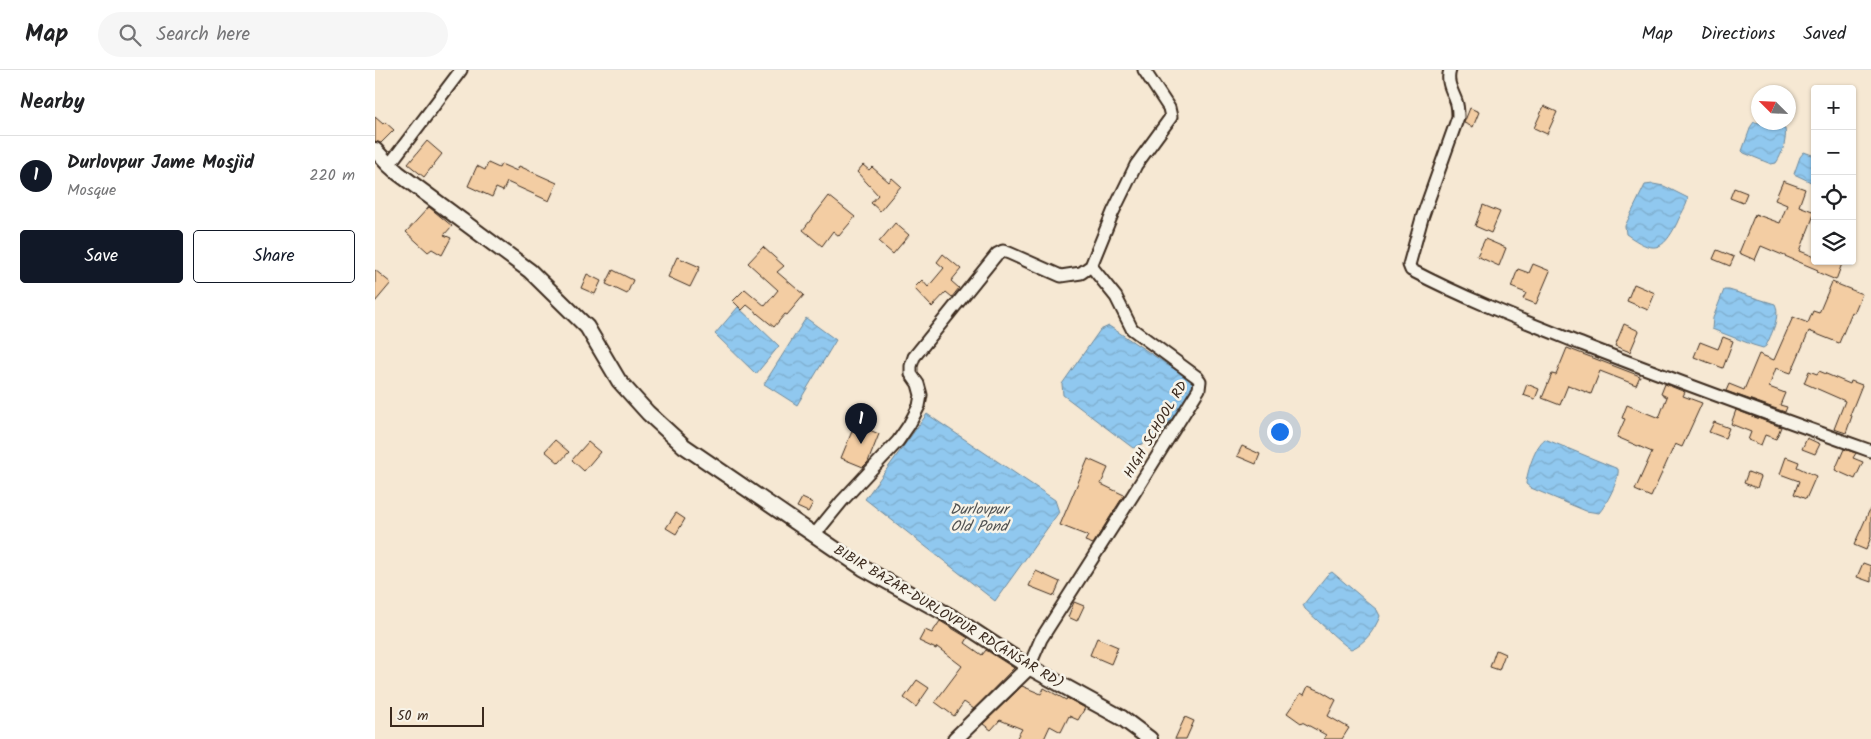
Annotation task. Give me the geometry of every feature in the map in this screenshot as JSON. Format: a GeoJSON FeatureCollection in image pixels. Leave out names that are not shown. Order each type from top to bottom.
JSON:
{"type":"FeatureCollection","features":[{"type":"Feature","properties":{"kind":"street"},"geometry":{"type":"LineString","coordinates":[[389,165],[461,70]]}},
{"type":"Feature","properties":{"kind":"street"},"geometry":{"type":"LineString","coordinates":[[815,534],[842,501],[898,441],[909,425],[919,406],[921,395],[918,384],[911,374],[911,366],[915,357],[997,254],[1003,251],[1009,252],[1061,276],[1081,273],[1091,266],[1113,212],[1136,166],[1171,117],[1169,108],[1144,70]]}},
{"type":"Feature","properties":{"kind":"street"},"geometry":{"type":"LineString","coordinates":[[1450,70],[1448,75],[1449,88],[1457,102],[1458,117],[1422,218],[1409,265],[1411,270],[1525,322],[1696,388],[1871,451]]}},
{"type":"Feature","properties":{"kind":"street","name":"BIBIR BAZAR-DURLOVPUR RD(ANSAR RD)"},"geometry":{"type":"LineString","coordinates":[[375,150],[389,165],[530,270],[587,327],[619,381],[648,413],[685,446],[863,568],[957,620],[1029,667],[1122,718],[1151,739]]}},
{"type":"Feature","properties":{"kind":"street","name":"HIGH SCHOOL RD"},"geometry":{"type":"LineString","coordinates":[[1029,667],[1041,639],[1199,389],[1200,381],[1197,377],[1132,328],[1116,297],[1091,266]]}},
{"type":"Feature","properties":{"kind":"street"},"geometry":{"type":"LineString","coordinates":[[955,739],[1029,667]]}},
{"type":"Feature","properties":{"kind":"water"},"geometry":{"type":"Polygon","coordinates":[[[1751,126],[1751,130],[1785,130],[1783,147],[1776,163],[1771,164],[1742,151],[1751,126]]]}},
{"type":"Feature","properties":{"kind":"water"},"geometry":{"type":"Polygon","coordinates":[[[1804,152],[1811,155],[1811,182],[1794,174],[1800,157],[1804,152]]]}},
{"type":"Feature","properties":{"kind":"water"},"geometry":{"type":"Polygon","coordinates":[[[1645,185],[1664,186],[1688,198],[1672,233],[1661,245],[1650,247],[1643,245],[1626,234],[1625,226],[1645,185]]]}},
{"type":"Feature","properties":{"kind":"water"},"geometry":{"type":"Polygon","coordinates":[[[1724,290],[1775,304],[1777,309],[1776,320],[1766,346],[1763,348],[1753,345],[1712,329],[1713,318],[1724,290]]]}},
{"type":"Feature","properties":{"kind":"water"},"geometry":{"type":"Polygon","coordinates":[[[738,307],[779,346],[756,374],[715,334],[738,307]]]}},
{"type":"Feature","properties":{"kind":"water"},"geometry":{"type":"Polygon","coordinates":[[[806,318],[836,340],[797,405],[764,384],[806,318]]]}},
{"type":"Feature","properties":{"kind":"water"},"geometry":{"type":"Polygon","coordinates":[[[1109,326],[1194,382],[1192,391],[1159,436],[1133,448],[1063,395],[1062,384],[1100,330],[1109,326]]]}},
{"type":"Feature","properties":{"kind":"water","name":"Durlovpur Old Pond"},"geometry":{"type":"Polygon","coordinates":[[[927,414],[1055,500],[1059,512],[995,601],[865,499],[927,414]]]}},
{"type":"Feature","properties":{"kind":"water"},"geometry":{"type":"Polygon","coordinates":[[[1545,439],[1618,469],[1615,485],[1599,513],[1586,511],[1531,488],[1526,484],[1535,453],[1541,442],[1545,439]]]}},
{"type":"Feature","properties":{"kind":"water"},"geometry":{"type":"Polygon","coordinates":[[[1332,572],[1377,610],[1380,616],[1369,636],[1361,644],[1351,649],[1342,643],[1303,605],[1327,575],[1332,572]]]}},
{"type":"Feature","properties":{"kind":"building"},"geometry":{"type":"Polygon","coordinates":[[[1544,106],[1557,112],[1547,134],[1534,128],[1544,106]]]}},
{"type":"Feature","properties":{"kind":"building"},"geometry":{"type":"Polygon","coordinates":[[[1470,108],[1479,112],[1473,127],[1464,123],[1470,108]]]}},
{"type":"Feature","properties":{"kind":"building"},"geometry":{"type":"Polygon","coordinates":[[[375,117],[383,124],[385,122],[394,130],[381,143],[375,141],[375,117]]]}},
{"type":"Feature","properties":{"kind":"building"},"geometry":{"type":"Polygon","coordinates":[[[427,141],[442,154],[424,177],[408,164],[427,141]]]}},
{"type":"Feature","properties":{"kind":"building"},"geometry":{"type":"Polygon","coordinates":[[[488,163],[499,168],[501,164],[517,171],[519,166],[557,183],[549,201],[507,182],[503,191],[496,188],[492,197],[468,186],[477,166],[485,170],[488,163]]]}},
{"type":"Feature","properties":{"kind":"building"},"geometry":{"type":"Polygon","coordinates":[[[863,165],[869,170],[872,167],[889,182],[892,178],[901,186],[880,211],[871,203],[878,195],[857,172],[863,165]]]}},
{"type":"Feature","properties":{"kind":"building"},"geometry":{"type":"Polygon","coordinates":[[[1783,181],[1805,189],[1799,206],[1811,210],[1811,222],[1800,251],[1811,255],[1811,265],[1842,265],[1836,280],[1817,272],[1818,270],[1761,246],[1755,260],[1739,253],[1755,214],[1780,223],[1787,205],[1775,200],[1783,181]]]}},
{"type":"Feature","properties":{"kind":"building"},"geometry":{"type":"Polygon","coordinates":[[[1734,188],[1747,193],[1743,203],[1730,198],[1734,188]]]}},
{"type":"Feature","properties":{"kind":"building"},"geometry":{"type":"Polygon","coordinates":[[[829,196],[855,217],[839,236],[833,231],[822,246],[803,230],[829,196]]]}},
{"type":"Feature","properties":{"kind":"building"},"geometry":{"type":"Polygon","coordinates":[[[1483,205],[1500,212],[1491,233],[1475,226],[1483,205]]]}},
{"type":"Feature","properties":{"kind":"building"},"geometry":{"type":"Polygon","coordinates":[[[429,207],[452,226],[444,235],[451,238],[442,255],[432,249],[428,252],[406,232],[429,207]]]}},
{"type":"Feature","properties":{"kind":"building"},"geometry":{"type":"Polygon","coordinates":[[[895,223],[909,235],[893,254],[879,242],[895,223]]]}},
{"type":"Feature","properties":{"kind":"building"},"geometry":{"type":"Polygon","coordinates":[[[1485,239],[1506,248],[1499,266],[1477,256],[1485,239]]]}},
{"type":"Feature","properties":{"kind":"building"},"geometry":{"type":"Polygon","coordinates":[[[763,247],[784,266],[777,272],[804,295],[774,327],[747,305],[742,310],[733,301],[745,289],[765,306],[778,290],[748,263],[763,247]]]}},
{"type":"Feature","properties":{"kind":"building"},"geometry":{"type":"Polygon","coordinates":[[[1717,250],[1734,257],[1730,266],[1713,259],[1717,250]]]}},
{"type":"Feature","properties":{"kind":"building"},"geometry":{"type":"Polygon","coordinates":[[[943,254],[961,269],[951,281],[959,288],[952,297],[946,292],[932,307],[914,288],[922,280],[928,287],[944,268],[937,262],[943,254]]]}},
{"type":"Feature","properties":{"kind":"building"},"geometry":{"type":"Polygon","coordinates":[[[677,257],[700,267],[690,287],[668,277],[677,257]]]}},
{"type":"Feature","properties":{"kind":"building"},"geometry":{"type":"Polygon","coordinates":[[[1533,264],[1550,271],[1536,304],[1523,299],[1526,293],[1511,287],[1518,269],[1529,273],[1533,264]]]}},
{"type":"Feature","properties":{"kind":"building"},"geometry":{"type":"Polygon","coordinates":[[[375,270],[391,283],[375,302],[375,270]]]}},
{"type":"Feature","properties":{"kind":"building"},"geometry":{"type":"Polygon","coordinates":[[[613,270],[633,280],[627,294],[606,284],[613,270]]]}},
{"type":"Feature","properties":{"kind":"building"},"geometry":{"type":"Polygon","coordinates":[[[587,274],[601,281],[595,294],[581,288],[587,274]]]}},
{"type":"Feature","properties":{"kind":"building"},"geometry":{"type":"Polygon","coordinates":[[[1832,282],[1862,294],[1839,343],[1809,331],[1791,373],[1776,368],[1769,387],[1785,393],[1780,405],[1787,407],[1785,412],[1726,391],[1729,384],[1744,390],[1759,354],[1774,360],[1793,317],[1808,323],[1813,311],[1819,313],[1832,282]]]}},
{"type":"Feature","properties":{"kind":"building"},"geometry":{"type":"Polygon","coordinates":[[[1634,284],[1655,293],[1648,310],[1627,301],[1634,284]]]}},
{"type":"Feature","properties":{"kind":"building"},"geometry":{"type":"Polygon","coordinates":[[[1624,324],[1639,331],[1630,352],[1615,346],[1624,324]]]}},
{"type":"Feature","properties":{"kind":"building"},"geometry":{"type":"Polygon","coordinates":[[[1723,337],[1733,341],[1723,368],[1694,357],[1700,342],[1718,349],[1723,337]]]}},
{"type":"Feature","properties":{"kind":"building"},"geometry":{"type":"Polygon","coordinates":[[[1567,348],[1640,376],[1636,385],[1600,371],[1591,394],[1568,385],[1560,405],[1542,398],[1552,374],[1556,375],[1567,348]]]}},
{"type":"Feature","properties":{"kind":"building"},"geometry":{"type":"Polygon","coordinates":[[[1809,371],[1817,374],[1819,371],[1850,384],[1851,381],[1862,385],[1850,415],[1852,416],[1846,433],[1834,429],[1845,401],[1804,383],[1809,371]]]}},
{"type":"Feature","properties":{"kind":"building"},"geometry":{"type":"Polygon","coordinates":[[[1527,384],[1539,389],[1535,399],[1523,395],[1527,384]]]}},
{"type":"Feature","properties":{"kind":"building"},"geometry":{"type":"Polygon","coordinates":[[[1665,384],[1685,392],[1683,396],[1702,403],[1682,447],[1675,444],[1651,497],[1635,490],[1652,452],[1617,437],[1625,419],[1622,418],[1627,405],[1659,418],[1667,397],[1661,394],[1665,384]]]}},
{"type":"Feature","properties":{"kind":"building"},"geometry":{"type":"Polygon","coordinates":[[[1736,410],[1781,427],[1776,439],[1765,435],[1761,445],[1748,440],[1751,432],[1731,424],[1736,410]]]}},
{"type":"Feature","properties":{"kind":"building"},"geometry":{"type":"Polygon","coordinates":[[[1714,422],[1729,428],[1725,438],[1709,432],[1714,422]]]}},
{"type":"Feature","properties":{"kind":"building"},"geometry":{"type":"Polygon","coordinates":[[[855,424],[879,434],[868,462],[863,467],[841,458],[855,424]]]}},
{"type":"Feature","properties":{"kind":"building"},"geometry":{"type":"Polygon","coordinates":[[[1807,438],[1820,444],[1815,454],[1802,449],[1807,438]]]}},
{"type":"Feature","properties":{"kind":"building"},"geometry":{"type":"Polygon","coordinates":[[[555,440],[569,452],[559,463],[545,451],[555,440]]]}},
{"type":"Feature","properties":{"kind":"building"},"geometry":{"type":"Polygon","coordinates":[[[588,442],[600,452],[584,471],[572,460],[588,442]]]}},
{"type":"Feature","properties":{"kind":"building"},"geometry":{"type":"Polygon","coordinates":[[[1242,446],[1260,454],[1256,464],[1237,456],[1242,446]]]}},
{"type":"Feature","properties":{"kind":"building"},"geometry":{"type":"Polygon","coordinates":[[[1844,449],[1856,453],[1853,458],[1863,462],[1855,479],[1835,470],[1844,449]]]}},
{"type":"Feature","properties":{"kind":"building"},"geometry":{"type":"Polygon","coordinates":[[[1786,457],[1799,462],[1797,467],[1816,476],[1806,499],[1794,494],[1799,481],[1780,474],[1786,457]]]}},
{"type":"Feature","properties":{"kind":"building"},"geometry":{"type":"Polygon","coordinates":[[[1088,459],[1108,468],[1101,484],[1124,495],[1093,544],[1085,541],[1088,536],[1060,525],[1088,459]]]}},
{"type":"Feature","properties":{"kind":"building"},"geometry":{"type":"Polygon","coordinates":[[[1748,472],[1761,477],[1757,488],[1744,483],[1748,472]]]}},
{"type":"Feature","properties":{"kind":"building"},"geometry":{"type":"Polygon","coordinates":[[[802,498],[813,503],[808,512],[797,507],[802,498]]]}},
{"type":"Feature","properties":{"kind":"building"},"geometry":{"type":"Polygon","coordinates":[[[1871,507],[1871,537],[1866,550],[1854,545],[1871,507]]]}},
{"type":"Feature","properties":{"kind":"building"},"geometry":{"type":"Polygon","coordinates":[[[676,513],[685,519],[676,534],[666,528],[676,513]]]}},
{"type":"Feature","properties":{"kind":"building"},"geometry":{"type":"Polygon","coordinates":[[[1863,563],[1871,566],[1871,582],[1857,577],[1863,563]]]}},
{"type":"Feature","properties":{"kind":"building"},"geometry":{"type":"Polygon","coordinates":[[[1036,571],[1060,582],[1054,596],[1029,586],[1036,571]]]}},
{"type":"Feature","properties":{"kind":"building"},"geometry":{"type":"Polygon","coordinates":[[[1074,602],[1084,606],[1077,621],[1068,617],[1074,602]]]}},
{"type":"Feature","properties":{"kind":"building"},"geometry":{"type":"Polygon","coordinates":[[[940,621],[968,638],[965,643],[982,655],[986,650],[1014,668],[974,709],[964,702],[954,716],[935,702],[962,666],[937,647],[936,649],[919,641],[925,630],[932,633],[940,621]]]}},
{"type":"Feature","properties":{"kind":"building"},"geometry":{"type":"Polygon","coordinates":[[[1097,638],[1118,647],[1111,664],[1090,655],[1097,638]]]}},
{"type":"Feature","properties":{"kind":"building"},"geometry":{"type":"Polygon","coordinates":[[[1496,650],[1505,654],[1499,670],[1490,667],[1496,650]]]}},
{"type":"Feature","properties":{"kind":"building"},"geometry":{"type":"Polygon","coordinates":[[[917,680],[929,688],[916,707],[904,698],[917,680]]]}},
{"type":"Feature","properties":{"kind":"building"},"geometry":{"type":"Polygon","coordinates":[[[1022,686],[1041,694],[1044,688],[1085,708],[1078,720],[1069,716],[1061,732],[1050,726],[1044,739],[1016,739],[1022,729],[1000,720],[991,730],[983,724],[1022,686]]]}},
{"type":"Feature","properties":{"kind":"building"},"geometry":{"type":"Polygon","coordinates":[[[1308,686],[1336,700],[1328,716],[1349,728],[1342,739],[1324,739],[1326,735],[1301,723],[1287,713],[1301,693],[1304,695],[1308,686]]]}},
{"type":"Feature","properties":{"kind":"building"},"geometry":{"type":"Polygon","coordinates":[[[1185,717],[1194,721],[1186,739],[1175,739],[1185,717]]]}},
{"type":"Feature","properties":{"kind":"place","name":"Durlovpur Jame Mosjid"},"geometry":{"type":"Point","coordinates":[861,444]}}]}
